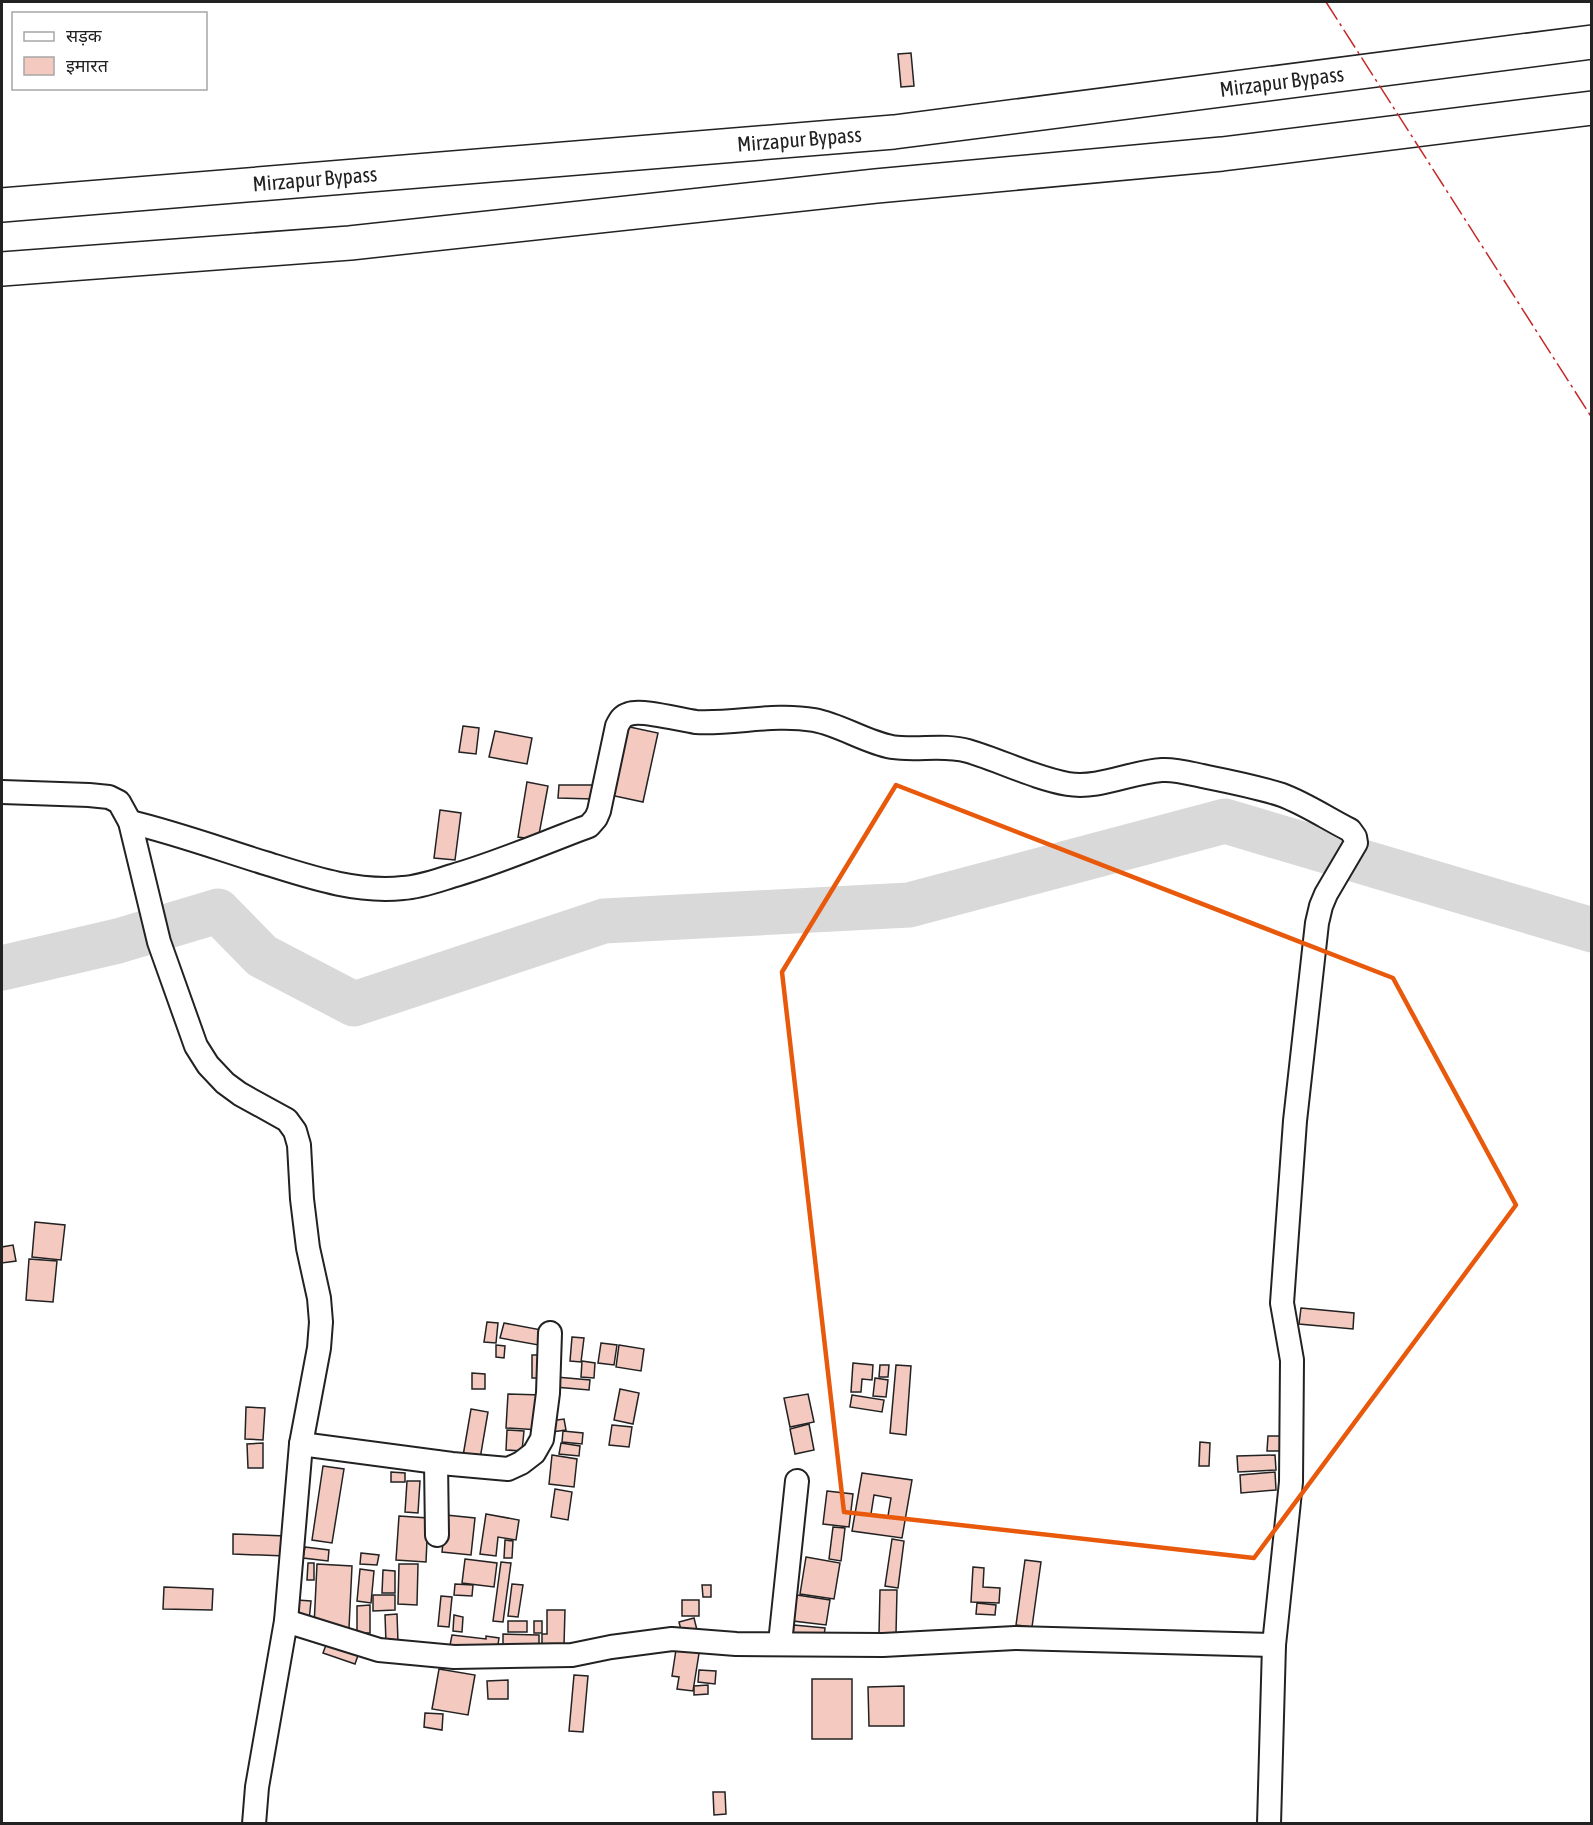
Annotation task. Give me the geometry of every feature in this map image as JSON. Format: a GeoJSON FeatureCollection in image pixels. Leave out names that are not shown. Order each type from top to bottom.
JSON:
{"type":"FeatureCollection","features":[{"type":"Feature","properties":{"kind":"highway","name":"Mirzapur Bypass"},"geometry":{"type":"LineString","coordinates":[[2,205],[894,132],[1592,42]]}},
{"type":"Feature","properties":{"kind":"highway"},"geometry":{"type":"LineString","coordinates":[[2,269],[350,243],[876,186],[1222,154],[1592,108]]}},
{"type":"Feature","properties":{"kind":"street"},"geometry":{"type":"LineString","coordinates":[[130,822],[172,832],[281,868],[342,885],[370,888],[403,888],[424,885],[476,869],[589,826],[599,811],[617,726],[627,714],[636,712],[712,723],[765,717],[815,720],[892,747],[949,748],[967,751],[1059,782],[1078,786],[1149,771],[1167,770],[1188,773],[1247,785],[1283,796],[1350,831],[1356,840],[1354,849],[1326,894],[1319,914],[1294,1121],[1282,1303],[1293,1360],[1291,1482],[1275,1645],[1269,1824]]}},
{"type":"Feature","properties":{"kind":"street"},"geometry":{"type":"LineString","coordinates":[[2,792],[109,797],[119,802],[130,822],[159,942],[196,1046],[208,1065],[225,1083],[240,1095],[287,1120],[295,1131],[299,1145],[308,1248],[319,1298],[321,1322],[319,1348],[301,1444],[286,1621],[257,1786],[254,1824]]}},
{"type":"Feature","properties":{"kind":"street"},"geometry":{"type":"LineString","coordinates":[[301,1444],[508,1469],[534,1453],[543,1439],[548,1393],[550,1333]]}},
{"type":"Feature","properties":{"kind":"street"},"geometry":{"type":"LineString","coordinates":[[436,1462],[437,1535]]}},
{"type":"Feature","properties":{"kind":"street"},"geometry":{"type":"LineString","coordinates":[[780,1643],[797,1481]]}},
{"type":"Feature","properties":{"kind":"street"},"geometry":{"type":"LineString","coordinates":[[286,1621],[379,1650],[454,1657],[572,1655],[672,1639],[736,1644],[883,1645],[1015,1638],[1275,1645]]}},
{"type":"Feature","properties":{"kind":"highlighted area"},"geometry":{"type":"Polygon","coordinates":[[[896,785],[1393,978],[1516,1205],[1254,1558],[844,1512],[782,972],[896,785]]]}},
{"type":"Feature","properties":{"kind":"building"},"geometry":{"type":"Polygon","coordinates":[[[911,53],[914,86],[901,87],[898,54],[911,53]]]}},
{"type":"Feature","properties":{"kind":"building"},"geometry":{"type":"Polygon","coordinates":[[[463,726],[479,728],[476,754],[459,752],[463,726]]]}},
{"type":"Feature","properties":{"kind":"building"},"geometry":{"type":"Polygon","coordinates":[[[625,726],[658,733],[643,802],[610,795],[625,726]]]}},
{"type":"Feature","properties":{"kind":"building"},"geometry":{"type":"Polygon","coordinates":[[[495,731],[532,738],[527,764],[489,757],[495,731]]]}},
{"type":"Feature","properties":{"kind":"building"},"geometry":{"type":"Polygon","coordinates":[[[527,782],[548,786],[538,840],[518,837],[527,782]]]}},
{"type":"Feature","properties":{"kind":"building"},"geometry":{"type":"Polygon","coordinates":[[[559,785],[594,785],[593,799],[558,798],[559,785]]]}},
{"type":"Feature","properties":{"kind":"building"},"geometry":{"type":"Polygon","coordinates":[[[440,810],[461,813],[455,860],[434,858],[440,810]]]}},
{"type":"Feature","properties":{"kind":"building"},"geometry":{"type":"Polygon","coordinates":[[[35,1222],[65,1225],[61,1260],[32,1257],[35,1222]]]}},
{"type":"Feature","properties":{"kind":"building"},"geometry":{"type":"Polygon","coordinates":[[[13,1245],[16,1261],[2,1263],[2,1247],[13,1245]]]}},
{"type":"Feature","properties":{"kind":"building"},"geometry":{"type":"Polygon","coordinates":[[[29,1259],[57,1261],[53,1302],[26,1300],[29,1259]]]}},
{"type":"Feature","properties":{"kind":"building"},"geometry":{"type":"Polygon","coordinates":[[[1301,1308],[1354,1313],[1353,1329],[1299,1324],[1301,1308]]]}},
{"type":"Feature","properties":{"kind":"building"},"geometry":{"type":"Polygon","coordinates":[[[487,1322],[498,1323],[496,1343],[484,1342],[487,1322]]]}},
{"type":"Feature","properties":{"kind":"building"},"geometry":{"type":"Polygon","coordinates":[[[504,1323],[547,1331],[544,1346],[500,1338],[504,1323]]]}},
{"type":"Feature","properties":{"kind":"building"},"geometry":{"type":"Polygon","coordinates":[[[572,1337],[584,1338],[581,1362],[570,1361],[572,1337]]]}},
{"type":"Feature","properties":{"kind":"building"},"geometry":{"type":"Polygon","coordinates":[[[601,1343],[617,1345],[614,1365],[598,1363],[601,1343]]]}},
{"type":"Feature","properties":{"kind":"building"},"geometry":{"type":"Polygon","coordinates":[[[496,1345],[505,1346],[504,1358],[496,1357],[496,1345]]]}},
{"type":"Feature","properties":{"kind":"building"},"geometry":{"type":"Polygon","coordinates":[[[619,1345],[644,1349],[641,1371],[616,1367],[619,1345]]]}},
{"type":"Feature","properties":{"kind":"building"},"geometry":{"type":"Polygon","coordinates":[[[532,1355],[546,1355],[547,1378],[532,1378],[532,1355]]]}},
{"type":"Feature","properties":{"kind":"building"},"geometry":{"type":"Polygon","coordinates":[[[582,1361],[595,1363],[594,1378],[581,1377],[582,1361]]]}},
{"type":"Feature","properties":{"kind":"building"},"geometry":{"type":"Polygon","coordinates":[[[853,1363],[873,1365],[872,1380],[862,1379],[861,1392],[851,1392],[853,1363]]]}},
{"type":"Feature","properties":{"kind":"building"},"geometry":{"type":"Polygon","coordinates":[[[880,1365],[889,1365],[888,1377],[879,1377],[880,1365]]]}},
{"type":"Feature","properties":{"kind":"building"},"geometry":{"type":"Polygon","coordinates":[[[896,1365],[911,1366],[906,1435],[890,1433],[896,1365]]]}},
{"type":"Feature","properties":{"kind":"building"},"geometry":{"type":"Polygon","coordinates":[[[472,1373],[485,1374],[485,1389],[472,1389],[472,1373]]]}},
{"type":"Feature","properties":{"kind":"building"},"geometry":{"type":"Polygon","coordinates":[[[556,1377],[590,1380],[589,1390],[555,1387],[556,1377]]]}},
{"type":"Feature","properties":{"kind":"building"},"geometry":{"type":"Polygon","coordinates":[[[875,1378],[888,1380],[886,1397],[873,1396],[875,1378]]]}},
{"type":"Feature","properties":{"kind":"building"},"geometry":{"type":"Polygon","coordinates":[[[620,1389],[639,1393],[633,1424],[614,1420],[620,1389]]]}},
{"type":"Feature","properties":{"kind":"building"},"geometry":{"type":"Polygon","coordinates":[[[508,1394],[542,1395],[540,1430],[506,1428],[508,1394]]]}},
{"type":"Feature","properties":{"kind":"building"},"geometry":{"type":"Polygon","coordinates":[[[808,1394],[814,1422],[790,1427],[784,1398],[808,1394]]]}},
{"type":"Feature","properties":{"kind":"building"},"geometry":{"type":"Polygon","coordinates":[[[852,1395],[884,1400],[882,1412],[850,1407],[852,1395]]]}},
{"type":"Feature","properties":{"kind":"building"},"geometry":{"type":"Polygon","coordinates":[[[246,1407],[265,1408],[263,1440],[245,1439],[246,1407]]]}},
{"type":"Feature","properties":{"kind":"building"},"geometry":{"type":"Polygon","coordinates":[[[471,1409],[488,1412],[480,1459],[463,1456],[471,1409]]]}},
{"type":"Feature","properties":{"kind":"building"},"geometry":{"type":"Polygon","coordinates":[[[564,1419],[566,1430],[552,1432],[550,1421],[564,1419]]]}},
{"type":"Feature","properties":{"kind":"building"},"geometry":{"type":"Polygon","coordinates":[[[809,1424],[814,1450],[795,1454],[790,1429],[809,1424]]]}},
{"type":"Feature","properties":{"kind":"building"},"geometry":{"type":"Polygon","coordinates":[[[612,1425],[632,1427],[629,1447],[609,1445],[612,1425]]]}},
{"type":"Feature","properties":{"kind":"building"},"geometry":{"type":"Polygon","coordinates":[[[507,1430],[524,1431],[522,1451],[506,1450],[507,1430]]]}},
{"type":"Feature","properties":{"kind":"building"},"geometry":{"type":"Polygon","coordinates":[[[563,1431],[583,1433],[582,1444],[562,1442],[563,1431]]]}},
{"type":"Feature","properties":{"kind":"building"},"geometry":{"type":"Polygon","coordinates":[[[1268,1436],[1283,1436],[1282,1451],[1267,1451],[1268,1436]]]}},
{"type":"Feature","properties":{"kind":"building"},"geometry":{"type":"Polygon","coordinates":[[[1200,1442],[1210,1443],[1209,1466],[1199,1466],[1200,1442]]]}},
{"type":"Feature","properties":{"kind":"building"},"geometry":{"type":"Polygon","coordinates":[[[263,1443],[263,1468],[248,1468],[247,1444],[263,1443]]]}},
{"type":"Feature","properties":{"kind":"building"},"geometry":{"type":"Polygon","coordinates":[[[561,1443],[580,1446],[579,1456],[559,1454],[561,1443]]]}},
{"type":"Feature","properties":{"kind":"building"},"geometry":{"type":"Polygon","coordinates":[[[552,1455],[577,1459],[574,1487],[549,1484],[552,1455]]]}},
{"type":"Feature","properties":{"kind":"building"},"geometry":{"type":"Polygon","coordinates":[[[1275,1455],[1276,1470],[1238,1472],[1237,1456],[1275,1455]]]}},
{"type":"Feature","properties":{"kind":"building"},"geometry":{"type":"Polygon","coordinates":[[[323,1466],[344,1469],[332,1543],[312,1540],[323,1466]]]}},
{"type":"Feature","properties":{"kind":"building"},"geometry":{"type":"Polygon","coordinates":[[[391,1472],[405,1473],[405,1482],[391,1482],[391,1472]]]}},
{"type":"Feature","properties":{"kind":"building"},"geometry":{"type":"Polygon","coordinates":[[[1275,1472],[1276,1490],[1241,1493],[1240,1475],[1275,1472]]]}},
{"type":"Feature","properties":{"kind":"building"},"geometry":{"type":"Polygon","coordinates":[[[862,1473],[912,1480],[902,1538],[852,1531],[862,1473]],[[874,1495],[871,1514],[888,1516],[891,1498],[874,1495]]]}},
{"type":"Feature","properties":{"kind":"building"},"geometry":{"type":"Polygon","coordinates":[[[407,1481],[420,1481],[418,1513],[405,1512],[407,1481]]]}},
{"type":"Feature","properties":{"kind":"building"},"geometry":{"type":"Polygon","coordinates":[[[555,1489],[572,1492],[568,1520],[551,1517],[555,1489]]]}},
{"type":"Feature","properties":{"kind":"building"},"geometry":{"type":"Polygon","coordinates":[[[827,1491],[853,1494],[849,1527],[823,1524],[827,1491]]]}},
{"type":"Feature","properties":{"kind":"building"},"geometry":{"type":"Polygon","coordinates":[[[486,1514],[519,1520],[516,1540],[498,1537],[496,1556],[480,1554],[486,1514]]]}},
{"type":"Feature","properties":{"kind":"building"},"geometry":{"type":"Polygon","coordinates":[[[446,1515],[475,1518],[471,1555],[442,1552],[446,1515]]]}},
{"type":"Feature","properties":{"kind":"building"},"geometry":{"type":"Polygon","coordinates":[[[399,1516],[428,1518],[426,1562],[396,1560],[399,1516]]]}},
{"type":"Feature","properties":{"kind":"building"},"geometry":{"type":"Polygon","coordinates":[[[833,1527],[845,1528],[841,1561],[829,1559],[833,1527]]]}},
{"type":"Feature","properties":{"kind":"building"},"geometry":{"type":"Polygon","coordinates":[[[233,1534],[286,1536],[285,1556],[233,1554],[233,1534]]]}},
{"type":"Feature","properties":{"kind":"building"},"geometry":{"type":"Polygon","coordinates":[[[892,1539],[904,1541],[898,1588],[885,1586],[892,1539]]]}},
{"type":"Feature","properties":{"kind":"building"},"geometry":{"type":"Polygon","coordinates":[[[505,1540],[513,1541],[512,1558],[504,1558],[505,1540]]]}},
{"type":"Feature","properties":{"kind":"building"},"geometry":{"type":"Polygon","coordinates":[[[305,1547],[329,1550],[328,1561],[303,1558],[305,1547]]]}},
{"type":"Feature","properties":{"kind":"building"},"geometry":{"type":"Polygon","coordinates":[[[361,1553],[379,1555],[377,1565],[360,1564],[361,1553]]]}},
{"type":"Feature","properties":{"kind":"building"},"geometry":{"type":"Polygon","coordinates":[[[806,1557],[840,1563],[834,1599],[800,1594],[806,1557]]]}},
{"type":"Feature","properties":{"kind":"building"},"geometry":{"type":"Polygon","coordinates":[[[465,1559],[497,1563],[494,1587],[462,1583],[465,1559]]]}},
{"type":"Feature","properties":{"kind":"building"},"geometry":{"type":"Polygon","coordinates":[[[1025,1560],[1041,1562],[1032,1627],[1016,1625],[1025,1560]]]}},
{"type":"Feature","properties":{"kind":"building"},"geometry":{"type":"Polygon","coordinates":[[[501,1562],[511,1563],[503,1622],[493,1621],[501,1562]]]}},
{"type":"Feature","properties":{"kind":"building"},"geometry":{"type":"Polygon","coordinates":[[[308,1563],[314,1563],[314,1580],[307,1580],[308,1563]]]}},
{"type":"Feature","properties":{"kind":"building"},"geometry":{"type":"Polygon","coordinates":[[[317,1564],[352,1566],[349,1628],[314,1626],[317,1564]]]}},
{"type":"Feature","properties":{"kind":"building"},"geometry":{"type":"Polygon","coordinates":[[[399,1564],[418,1564],[417,1605],[398,1604],[399,1564]]]}},
{"type":"Feature","properties":{"kind":"building"},"geometry":{"type":"Polygon","coordinates":[[[973,1567],[984,1568],[983,1587],[1000,1588],[999,1603],[971,1602],[973,1567]]]}},
{"type":"Feature","properties":{"kind":"building"},"geometry":{"type":"Polygon","coordinates":[[[360,1569],[374,1571],[371,1603],[357,1601],[360,1569]]]}},
{"type":"Feature","properties":{"kind":"building"},"geometry":{"type":"Polygon","coordinates":[[[383,1570],[395,1571],[395,1593],[382,1593],[383,1570]]]}},
{"type":"Feature","properties":{"kind":"building"},"geometry":{"type":"Polygon","coordinates":[[[455,1584],[473,1585],[472,1596],[454,1595],[455,1584]]]}},
{"type":"Feature","properties":{"kind":"building"},"geometry":{"type":"Polygon","coordinates":[[[512,1584],[523,1585],[518,1617],[508,1616],[512,1584]]]}},
{"type":"Feature","properties":{"kind":"building"},"geometry":{"type":"Polygon","coordinates":[[[702,1585],[711,1585],[711,1597],[703,1597],[702,1585]]]}},
{"type":"Feature","properties":{"kind":"building"},"geometry":{"type":"Polygon","coordinates":[[[164,1587],[213,1589],[212,1610],[163,1609],[164,1587]]]}},
{"type":"Feature","properties":{"kind":"building"},"geometry":{"type":"Polygon","coordinates":[[[880,1590],[897,1590],[896,1634],[879,1634],[880,1590]]]}},
{"type":"Feature","properties":{"kind":"building"},"geometry":{"type":"Polygon","coordinates":[[[373,1595],[395,1595],[395,1610],[373,1611],[373,1595]]]}},
{"type":"Feature","properties":{"kind":"building"},"geometry":{"type":"Polygon","coordinates":[[[797,1595],[830,1600],[826,1625],[793,1621],[797,1595]]]}},
{"type":"Feature","properties":{"kind":"building"},"geometry":{"type":"Polygon","coordinates":[[[441,1596],[452,1597],[449,1627],[438,1626],[441,1596]]]}},
{"type":"Feature","properties":{"kind":"building"},"geometry":{"type":"Polygon","coordinates":[[[297,1600],[311,1601],[309,1621],[296,1619],[297,1600]]]}},
{"type":"Feature","properties":{"kind":"building"},"geometry":{"type":"Polygon","coordinates":[[[682,1600],[699,1600],[699,1616],[682,1616],[682,1600]]]}},
{"type":"Feature","properties":{"kind":"building"},"geometry":{"type":"Polygon","coordinates":[[[977,1603],[996,1605],[995,1615],[976,1614],[977,1603]]]}},
{"type":"Feature","properties":{"kind":"building"},"geometry":{"type":"Polygon","coordinates":[[[370,1605],[370,1633],[357,1633],[357,1606],[370,1605]]]}},
{"type":"Feature","properties":{"kind":"building"},"geometry":{"type":"Polygon","coordinates":[[[547,1610],[565,1610],[564,1645],[542,1645],[542,1634],[547,1634],[547,1610]]]}},
{"type":"Feature","properties":{"kind":"building"},"geometry":{"type":"Polygon","coordinates":[[[397,1614],[398,1642],[386,1643],[385,1615],[397,1614]]]}},
{"type":"Feature","properties":{"kind":"building"},"geometry":{"type":"Polygon","coordinates":[[[454,1615],[463,1617],[462,1632],[453,1631],[454,1615]]]}},
{"type":"Feature","properties":{"kind":"building"},"geometry":{"type":"Polygon","coordinates":[[[694,1618],[698,1634],[683,1638],[679,1622],[694,1618]]]}},
{"type":"Feature","properties":{"kind":"building"},"geometry":{"type":"Polygon","coordinates":[[[508,1621],[527,1621],[527,1632],[508,1632],[508,1621]]]}},
{"type":"Feature","properties":{"kind":"building"},"geometry":{"type":"Polygon","coordinates":[[[534,1621],[542,1621],[542,1633],[534,1633],[534,1621]]]}},
{"type":"Feature","properties":{"kind":"building"},"geometry":{"type":"Polygon","coordinates":[[[794,1625],[825,1628],[824,1637],[793,1635],[794,1625]]]}},
{"type":"Feature","properties":{"kind":"building"},"geometry":{"type":"Polygon","coordinates":[[[503,1634],[539,1635],[539,1645],[503,1645],[503,1634]]]}},
{"type":"Feature","properties":{"kind":"building"},"geometry":{"type":"Polygon","coordinates":[[[452,1635],[486,1639],[486,1636],[499,1638],[497,1651],[450,1645],[452,1635]]]}},
{"type":"Feature","properties":{"kind":"building"},"geometry":{"type":"Polygon","coordinates":[[[329,1637],[361,1647],[355,1664],[323,1653],[329,1637]]]}},
{"type":"Feature","properties":{"kind":"building"},"geometry":{"type":"Polygon","coordinates":[[[677,1643],[700,1647],[693,1691],[677,1689],[679,1677],[672,1676],[677,1643]]]}},
{"type":"Feature","properties":{"kind":"building"},"geometry":{"type":"Polygon","coordinates":[[[439,1669],[475,1675],[468,1715],[432,1709],[439,1669]]]}},
{"type":"Feature","properties":{"kind":"building"},"geometry":{"type":"Polygon","coordinates":[[[699,1670],[716,1671],[715,1684],[698,1682],[699,1670]]]}},
{"type":"Feature","properties":{"kind":"building"},"geometry":{"type":"Polygon","coordinates":[[[574,1675],[588,1676],[583,1732],[569,1731],[574,1675]]]}},
{"type":"Feature","properties":{"kind":"building"},"geometry":{"type":"Polygon","coordinates":[[[812,1679],[852,1679],[852,1739],[812,1739],[812,1679]]]}},
{"type":"Feature","properties":{"kind":"building"},"geometry":{"type":"Polygon","coordinates":[[[508,1680],[508,1699],[488,1699],[487,1681],[508,1680]]]}},
{"type":"Feature","properties":{"kind":"building"},"geometry":{"type":"Polygon","coordinates":[[[708,1685],[708,1694],[694,1695],[694,1686],[708,1685]]]}},
{"type":"Feature","properties":{"kind":"building"},"geometry":{"type":"Polygon","coordinates":[[[904,1686],[904,1726],[869,1726],[868,1687],[904,1686]]]}},
{"type":"Feature","properties":{"kind":"building"},"geometry":{"type":"Polygon","coordinates":[[[425,1713],[443,1714],[442,1730],[424,1727],[425,1713]]]}},
{"type":"Feature","properties":{"kind":"building"},"geometry":{"type":"Polygon","coordinates":[[[713,1792],[725,1792],[726,1814],[714,1815],[713,1792]]]}},
{"type":"Feature","properties":{"kind":"waterway"},"geometry":{"type":"LineString","coordinates":[[2,968],[118,941],[218,911],[262,956],[354,1004],[604,921],[909,905],[1225,821],[1592,930]]}},
{"type":"Feature","properties":{"kind":"power"},"geometry":{"type":"LineString","coordinates":[[1326,2],[1592,418]]}}]}
